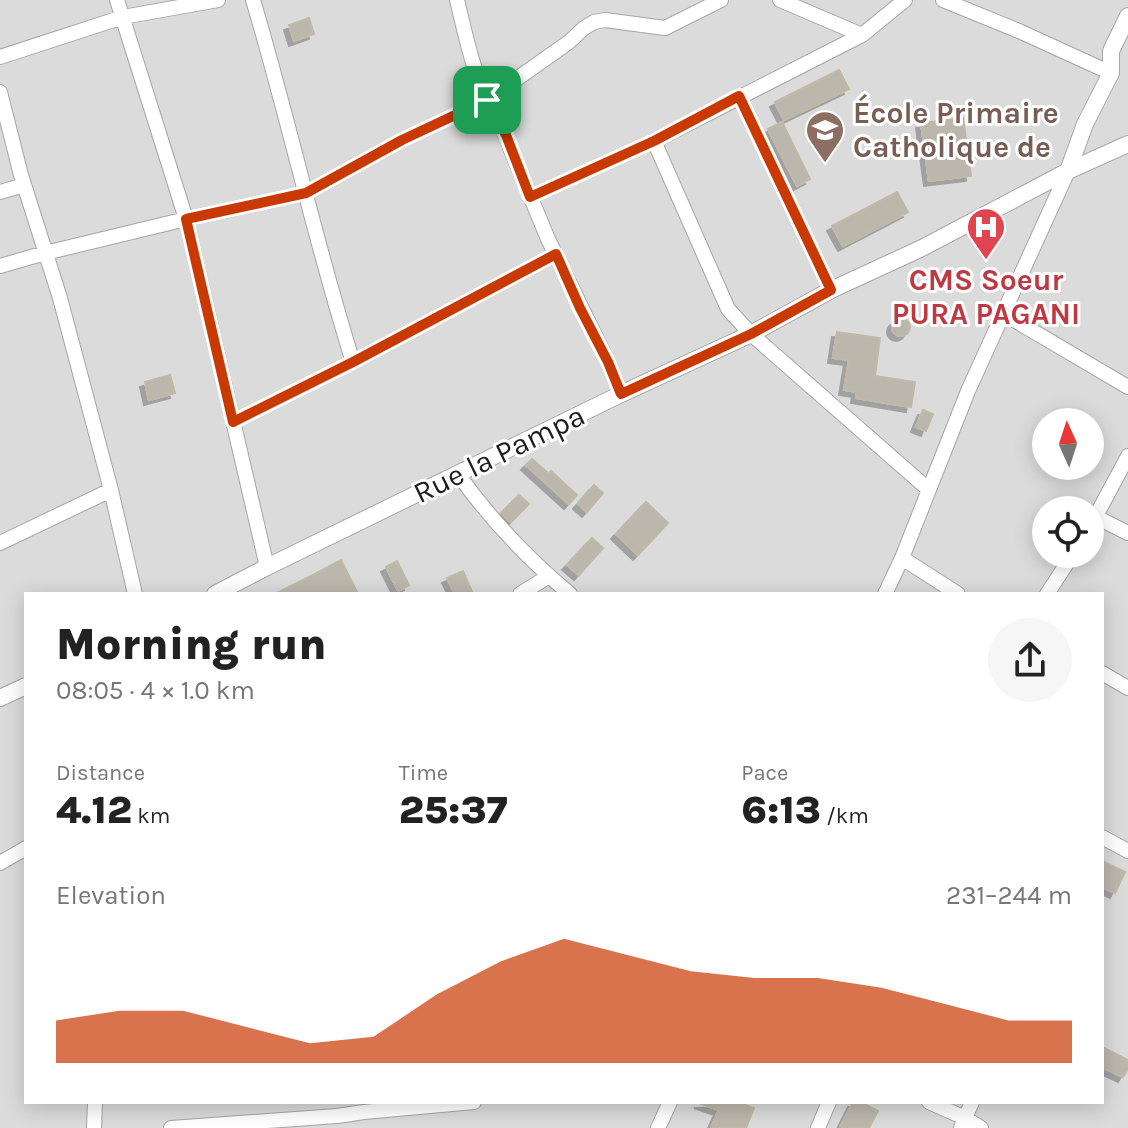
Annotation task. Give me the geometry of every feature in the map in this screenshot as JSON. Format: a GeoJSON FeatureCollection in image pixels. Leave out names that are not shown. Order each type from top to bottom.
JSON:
{"type":"FeatureCollection","features":[{"type":"Feature","properties":{"kind":"street"},"geometry":{"type":"LineString","coordinates":[[117,0],[186,219],[267,567]]}},
{"type":"Feature","properties":{"kind":"street"},"geometry":{"type":"LineString","coordinates":[[0,57],[123,17],[218,0]]}},
{"type":"Feature","properties":{"kind":"street"},"geometry":{"type":"LineString","coordinates":[[253,0],[353,362]]}},
{"type":"Feature","properties":{"kind":"street"},"geometry":{"type":"LineString","coordinates":[[457,0],[472,62],[487,100],[506,135],[530,197],[621,394]]}},
{"type":"Feature","properties":{"kind":"street"},"geometry":{"type":"LineString","coordinates":[[0,266],[186,219],[306,193],[402,140],[487,100],[594,22],[605,20],[665,28],[721,0]]}},
{"type":"Feature","properties":{"kind":"street"},"geometry":{"type":"LineString","coordinates":[[780,0],[862,35]]}},
{"type":"Feature","properties":{"kind":"street"},"geometry":{"type":"LineString","coordinates":[[530,197],[654,141],[862,35],[905,0]]}},
{"type":"Feature","properties":{"kind":"street"},"geometry":{"type":"LineString","coordinates":[[943,0],[958,2],[1111,73]]}},
{"type":"Feature","properties":{"kind":"street"},"geometry":{"type":"LineString","coordinates":[[886,592],[968,391],[1068,171],[1085,124],[1111,73],[1111,51],[1128,16]]}},
{"type":"Feature","properties":{"kind":"street"},"geometry":{"type":"LineString","coordinates":[[0,92],[24,185],[60,298],[135,592]]}},
{"type":"Feature","properties":{"kind":"street"},"geometry":{"type":"LineString","coordinates":[[739,96],[831,290]]}},
{"type":"Feature","properties":{"kind":"street"},"geometry":{"type":"LineString","coordinates":[[654,141],[728,309],[751,334],[928,489]]}},
{"type":"Feature","properties":{"kind":"street","name":"Rue la Pampa"},"geometry":{"type":"LineString","coordinates":[[219,592],[621,394],[751,334],[831,290],[922,248],[1068,171],[1128,144]]}},
{"type":"Feature","properties":{"kind":"street"},"geometry":{"type":"LineString","coordinates":[[0,192],[24,185]]}},
{"type":"Feature","properties":{"kind":"street"},"geometry":{"type":"LineString","coordinates":[[233,422],[556,254]]}},
{"type":"Feature","properties":{"kind":"street"},"geometry":{"type":"LineString","coordinates":[[1004,314],[1128,387]]}},
{"type":"Feature","properties":{"kind":"street"},"geometry":{"type":"LineString","coordinates":[[1104,501],[1128,456]]}},
{"type":"Feature","properties":{"kind":"street"},"geometry":{"type":"LineString","coordinates":[[458,474],[491,519],[568,592]]}},
{"type":"Feature","properties":{"kind":"street"},"geometry":{"type":"LineString","coordinates":[[0,543],[111,490]]}},
{"type":"Feature","properties":{"kind":"street"},"geometry":{"type":"LineString","coordinates":[[1104,525],[1128,533]]}},
{"type":"Feature","properties":{"kind":"street"},"geometry":{"type":"LineString","coordinates":[[902,558],[955,592]]}},
{"type":"Feature","properties":{"kind":"street"},"geometry":{"type":"LineString","coordinates":[[1048,592],[1064,568]]}},
{"type":"Feature","properties":{"kind":"street"},"geometry":{"type":"LineString","coordinates":[[523,592],[549,576]]}},
{"type":"Feature","properties":{"kind":"street"},"geometry":{"type":"LineString","coordinates":[[1104,674],[1128,688]]}},
{"type":"Feature","properties":{"kind":"street"},"geometry":{"type":"LineString","coordinates":[[0,698],[24,687]]}},
{"type":"Feature","properties":{"kind":"street"},"geometry":{"type":"LineString","coordinates":[[1104,838],[1128,851]]}},
{"type":"Feature","properties":{"kind":"street"},"geometry":{"type":"LineString","coordinates":[[0,863],[24,849]]}},
{"type":"Feature","properties":{"kind":"street"},"geometry":{"type":"LineString","coordinates":[[94,1128],[95,1104]]}},
{"type":"Feature","properties":{"kind":"street"},"geometry":{"type":"LineString","coordinates":[[176,1128],[337,1116],[366,1107],[431,1104]]}},
{"type":"Feature","properties":{"kind":"street"},"geometry":{"type":"LineString","coordinates":[[658,1128],[669,1104]]}},
{"type":"Feature","properties":{"kind":"street"},"geometry":{"type":"LineString","coordinates":[[818,1128],[828,1104]]}},
{"type":"Feature","properties":{"kind":"street"},"geometry":{"type":"LineString","coordinates":[[932,1104],[963,1123],[981,1128]]}},
{"type":"Feature","properties":{"kind":"street"},"geometry":{"type":"LineString","coordinates":[[963,1123],[971,1104]]}},
{"type":"Feature","properties":{"kind":"shaded area"},"geometry":{"type":"Polygon","coordinates":[[[0,0],[1128,0],[1128,1128],[0,1128],[0,0]]]}},
{"type":"Feature","properties":{"kind":"building"},"geometry":{"type":"Polygon","coordinates":[[[309,18],[314,34],[294,41],[289,25],[309,18]]]}},
{"type":"Feature","properties":{"kind":"building"},"geometry":{"type":"Polygon","coordinates":[[[839,70],[849,89],[784,120],[775,102],[839,70]]]}},
{"type":"Feature","properties":{"kind":"building"},"geometry":{"type":"Polygon","coordinates":[[[963,118],[971,176],[929,181],[921,123],[963,118]]]}},
{"type":"Feature","properties":{"kind":"building"},"geometry":{"type":"Polygon","coordinates":[[[782,122],[810,179],[797,186],[768,129],[782,122]]]}},
{"type":"Feature","properties":{"kind":"building"},"geometry":{"type":"Polygon","coordinates":[[[897,192],[908,212],[843,246],[832,226],[897,192]]]}},
{"type":"Feature","properties":{"kind":"building"},"geometry":{"type":"Polygon","coordinates":[[[901,318],[910,327],[901,336],[892,327],[901,318]]]}},
{"type":"Feature","properties":{"kind":"building"},"geometry":{"type":"Polygon","coordinates":[[[837,332],[880,338],[875,376],[915,382],[911,407],[856,398],[857,392],[844,390],[849,360],[833,358],[837,332]]]}},
{"type":"Feature","properties":{"kind":"building"},"geometry":{"type":"Polygon","coordinates":[[[170,375],[175,393],[149,400],[145,382],[170,375]]]}},
{"type":"Feature","properties":{"kind":"building"},"geometry":{"type":"Polygon","coordinates":[[[923,410],[933,414],[926,431],[916,427],[923,410]]]}},
{"type":"Feature","properties":{"kind":"building"},"geometry":{"type":"Polygon","coordinates":[[[532,459],[549,474],[551,471],[577,495],[569,504],[526,465],[532,459]]]}},
{"type":"Feature","properties":{"kind":"building"},"geometry":{"type":"Polygon","coordinates":[[[594,485],[603,493],[587,512],[578,504],[594,485]]]}},
{"type":"Feature","properties":{"kind":"building"},"geometry":{"type":"Polygon","coordinates":[[[519,495],[529,504],[511,522],[501,513],[519,495]]]}},
{"type":"Feature","properties":{"kind":"building"},"geometry":{"type":"Polygon","coordinates":[[[646,502],[668,523],[638,555],[616,534],[646,502]]]}},
{"type":"Feature","properties":{"kind":"building"},"geometry":{"type":"Polygon","coordinates":[[[592,538],[603,548],[579,575],[567,565],[592,538]]]}},
{"type":"Feature","properties":{"kind":"building"},"geometry":{"type":"Polygon","coordinates":[[[341,560],[357,592],[279,592],[341,560]]]}},
{"type":"Feature","properties":{"kind":"building"},"geometry":{"type":"Polygon","coordinates":[[[397,561],[409,585],[398,591],[386,567],[397,561]]]}},
{"type":"Feature","properties":{"kind":"building"},"geometry":{"type":"Polygon","coordinates":[[[463,571],[472,592],[454,592],[447,578],[463,571]]]}},
{"type":"Feature","properties":{"kind":"building"},"geometry":{"type":"Polygon","coordinates":[[[1104,862],[1125,872],[1115,893],[1104,888],[1104,862]]]}},
{"type":"Feature","properties":{"kind":"building"},"geometry":{"type":"Polygon","coordinates":[[[1104,1048],[1128,1060],[1128,1069],[1123,1077],[1104,1068],[1104,1048]]]}},
{"type":"Feature","properties":{"kind":"building"},"geometry":{"type":"Polygon","coordinates":[[[702,1104],[743,1104],[754,1108],[746,1128],[711,1128],[719,1110],[702,1104]]]}},
{"type":"Feature","properties":{"kind":"building"},"geometry":{"type":"Polygon","coordinates":[[[852,1104],[864,1104],[878,1111],[869,1128],[840,1128],[852,1104]]]}},
{"type":"Feature","properties":{"kind":"place","name":"École Primaire Catholique de"},"geometry":{"type":"Point","coordinates":[825,164]}},
{"type":"Feature","properties":{"kind":"place","name":"CMS Soeur PURA PAGANI"},"geometry":{"type":"Point","coordinates":[986,261]}},
{"type":"Feature","properties":{"kind":"route"},"geometry":{"type":"LineString","coordinates":[[739,96],[831,290],[751,334],[621,394],[556,254],[233,422],[186,219],[306,193],[402,140],[487,100],[500,120],[530,197],[654,141],[739,96]]}}]}
